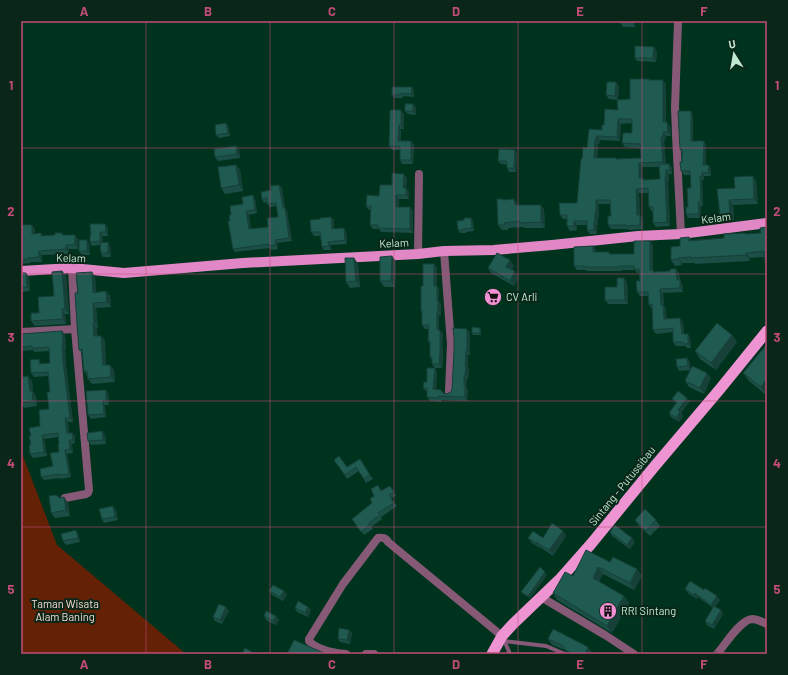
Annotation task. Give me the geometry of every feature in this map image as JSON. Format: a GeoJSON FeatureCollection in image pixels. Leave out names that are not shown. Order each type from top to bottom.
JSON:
{"type":"FeatureCollection","features":[{"type":"Feature","properties":{"kind":"highway","name":"Sintang - Putussibau"},"geometry":{"type":"LineString","coordinates":[[492,654],[513,624],[561,578],[591,544],[767,331]]}},
{"type":"Feature","properties":{"kind":"main road","name":"Kelam"},"geometry":{"type":"LineString","coordinates":[[21,271],[72,268],[124,273],[243,262],[418,254],[444,251],[494,250],[638,236],[681,234],[767,223]]}},
{"type":"Feature","properties":{"kind":"street"},"geometry":{"type":"LineString","coordinates":[[678,21],[676,114],[681,234]]}},
{"type":"Feature","properties":{"kind":"street"},"geometry":{"type":"LineString","coordinates":[[418,254],[419,174]]}},
{"type":"Feature","properties":{"kind":"street"},"geometry":{"type":"LineString","coordinates":[[444,251],[451,344],[449,392]]}},
{"type":"Feature","properties":{"kind":"street"},"geometry":{"type":"LineString","coordinates":[[66,498],[86,494],[89,490],[75,329],[72,268]]}},
{"type":"Feature","properties":{"kind":"street"},"geometry":{"type":"LineString","coordinates":[[21,332],[75,329]]}},
{"type":"Feature","properties":{"kind":"street"},"geometry":{"type":"LineString","coordinates":[[346,654],[330,652],[313,645],[309,639],[343,584],[378,538],[382,537],[503,638]]}},
{"type":"Feature","properties":{"kind":"street"},"geometry":{"type":"LineString","coordinates":[[541,597],[634,654]]}},
{"type":"Feature","properties":{"kind":"street"},"geometry":{"type":"LineString","coordinates":[[717,654],[747,620],[753,619],[767,624]]}},
{"type":"Feature","properties":{"kind":"street"},"geometry":{"type":"LineString","coordinates":[[366,654],[374,654]]}},
{"type":"Feature","properties":{"kind":"lane"},"geometry":{"type":"LineString","coordinates":[[503,638],[546,646],[565,654]]}},
{"type":"Feature","properties":{"kind":"lane"},"geometry":{"type":"LineString","coordinates":[[503,638],[510,654]]}},
{"type":"Feature","properties":{"kind":"green space","name":"Taman Wisata Alam Baning"},"geometry":{"type":"Polygon","coordinates":[[[21,451],[57,545],[186,654],[21,654],[21,451]]]}},
{"type":"Feature","properties":{"kind":"building"},"geometry":{"type":"Polygon","coordinates":[[[635,46],[654,47],[653,58],[635,58],[635,46]]]}},
{"type":"Feature","properties":{"kind":"building"},"geometry":{"type":"Polygon","coordinates":[[[630,79],[663,80],[663,122],[667,122],[668,132],[663,132],[663,137],[661,137],[663,162],[639,163],[639,178],[643,178],[643,180],[660,179],[659,164],[669,164],[670,170],[666,170],[665,177],[667,222],[653,223],[653,207],[649,207],[648,188],[636,189],[637,215],[640,215],[640,225],[608,225],[608,216],[611,216],[610,200],[596,200],[594,230],[587,230],[587,221],[574,221],[574,226],[567,226],[567,215],[560,215],[559,203],[577,203],[581,159],[583,147],[587,148],[589,129],[602,130],[602,125],[604,125],[605,109],[618,110],[617,100],[630,99],[630,79]],[[618,119],[617,137],[597,136],[595,139],[594,158],[641,158],[640,144],[622,143],[623,133],[632,133],[632,119],[618,119]]]}},
{"type":"Feature","properties":{"kind":"building"},"geometry":{"type":"Polygon","coordinates":[[[607,82],[616,82],[615,96],[606,95],[607,82]]]}},
{"type":"Feature","properties":{"kind":"building"},"geometry":{"type":"Polygon","coordinates":[[[392,87],[412,87],[411,94],[401,93],[401,95],[392,95],[392,87]]]}},
{"type":"Feature","properties":{"kind":"building"},"geometry":{"type":"Polygon","coordinates":[[[405,104],[413,104],[413,111],[405,111],[405,104]]]}},
{"type":"Feature","properties":{"kind":"building"},"geometry":{"type":"Polygon","coordinates":[[[390,110],[401,110],[401,125],[399,125],[398,141],[411,141],[411,160],[400,160],[400,147],[389,146],[390,110]]]}},
{"type":"Feature","properties":{"kind":"building"},"geometry":{"type":"Polygon","coordinates":[[[678,111],[691,111],[691,141],[704,141],[703,165],[709,165],[708,173],[702,172],[702,176],[700,176],[701,202],[698,202],[699,214],[686,214],[686,207],[688,207],[687,188],[691,188],[690,171],[681,171],[680,162],[682,162],[682,149],[680,149],[678,111]]]}},
{"type":"Feature","properties":{"kind":"building"},"geometry":{"type":"Polygon","coordinates":[[[226,123],[228,133],[216,135],[215,125],[226,123]]]}},
{"type":"Feature","properties":{"kind":"building"},"geometry":{"type":"Polygon","coordinates":[[[236,146],[237,154],[215,157],[214,149],[236,146]]]}},
{"type":"Feature","properties":{"kind":"building"},"geometry":{"type":"Polygon","coordinates":[[[499,149],[515,150],[514,168],[507,168],[507,161],[498,161],[499,149]]]}},
{"type":"Feature","properties":{"kind":"building"},"geometry":{"type":"Polygon","coordinates":[[[236,165],[239,185],[221,188],[218,167],[236,165]]]}},
{"type":"Feature","properties":{"kind":"building"},"geometry":{"type":"Polygon","coordinates":[[[392,173],[404,174],[403,188],[406,188],[406,195],[396,195],[396,207],[410,207],[410,229],[378,228],[378,225],[370,225],[371,206],[366,206],[367,195],[379,196],[380,185],[392,185],[392,173]]]}},
{"type":"Feature","properties":{"kind":"building"},"geometry":{"type":"Polygon","coordinates":[[[753,176],[754,199],[729,200],[730,215],[720,216],[717,189],[735,188],[734,177],[753,176]]]}},
{"type":"Feature","properties":{"kind":"building"},"geometry":{"type":"Polygon","coordinates":[[[279,185],[283,208],[285,208],[289,238],[275,240],[276,245],[269,246],[269,244],[233,249],[228,221],[230,221],[229,215],[231,215],[230,206],[243,204],[242,197],[253,195],[255,210],[246,211],[249,229],[268,227],[267,218],[278,217],[276,203],[267,204],[267,198],[262,199],[261,192],[271,190],[270,186],[279,185]]]}},
{"type":"Feature","properties":{"kind":"building"},"geometry":{"type":"Polygon","coordinates":[[[497,199],[514,199],[515,205],[541,205],[541,222],[520,223],[520,221],[504,223],[505,225],[498,225],[497,199]]]}},
{"type":"Feature","properties":{"kind":"building"},"geometry":{"type":"Polygon","coordinates":[[[331,217],[332,229],[344,228],[345,240],[328,242],[329,246],[322,247],[320,232],[311,232],[310,220],[331,217]]]}},
{"type":"Feature","properties":{"kind":"building"},"geometry":{"type":"Polygon","coordinates":[[[464,218],[471,218],[472,228],[458,230],[457,221],[464,220],[464,218]]]}},
{"type":"Feature","properties":{"kind":"building"},"geometry":{"type":"Polygon","coordinates":[[[90,224],[105,224],[106,232],[100,232],[100,241],[90,242],[90,224]]]}},
{"type":"Feature","properties":{"kind":"building"},"geometry":{"type":"Polygon","coordinates":[[[21,225],[32,225],[32,234],[41,233],[41,236],[55,235],[55,233],[62,233],[62,235],[75,235],[75,244],[66,245],[66,249],[39,251],[39,257],[21,259],[21,225]]]}},
{"type":"Feature","properties":{"kind":"building"},"geometry":{"type":"Polygon","coordinates":[[[767,227],[767,263],[765,263],[764,251],[746,253],[746,255],[691,257],[671,260],[671,247],[680,246],[680,238],[689,237],[689,241],[724,238],[724,234],[761,233],[760,228],[767,227]]]}},
{"type":"Feature","properties":{"kind":"building"},"geometry":{"type":"Polygon","coordinates":[[[79,240],[87,240],[87,251],[79,251],[79,240]]]}},
{"type":"Feature","properties":{"kind":"building"},"geometry":{"type":"Polygon","coordinates":[[[634,241],[650,241],[650,270],[653,270],[653,272],[670,271],[670,269],[676,269],[677,280],[680,280],[680,288],[660,289],[661,305],[663,305],[664,319],[680,318],[682,334],[688,334],[688,344],[673,342],[673,328],[653,330],[652,304],[649,305],[648,292],[637,292],[636,281],[640,281],[639,269],[634,269],[634,266],[574,266],[574,247],[593,246],[593,252],[609,252],[609,254],[634,254],[634,241]]]}},
{"type":"Feature","properties":{"kind":"building"},"geometry":{"type":"Polygon","coordinates":[[[108,242],[108,253],[101,253],[100,243],[108,242]]]}},
{"type":"Feature","properties":{"kind":"building"},"geometry":{"type":"Polygon","coordinates":[[[497,253],[510,260],[506,267],[515,271],[510,281],[488,268],[497,253]]]}},
{"type":"Feature","properties":{"kind":"building"},"geometry":{"type":"Polygon","coordinates":[[[392,256],[391,281],[380,281],[380,257],[392,256]]]}},
{"type":"Feature","properties":{"kind":"building"},"geometry":{"type":"Polygon","coordinates":[[[345,258],[354,258],[356,281],[346,282],[345,258]]]}},
{"type":"Feature","properties":{"kind":"building"},"geometry":{"type":"Polygon","coordinates":[[[423,264],[434,264],[434,286],[437,286],[438,300],[437,330],[440,330],[439,364],[432,364],[432,357],[430,357],[430,341],[428,341],[429,325],[422,325],[421,286],[423,286],[423,264]]]}},
{"type":"Feature","properties":{"kind":"building"},"geometry":{"type":"Polygon","coordinates":[[[62,271],[65,309],[62,309],[63,319],[31,321],[31,313],[39,313],[38,297],[54,296],[52,272],[62,271]]]}},
{"type":"Feature","properties":{"kind":"building"},"geometry":{"type":"Polygon","coordinates":[[[92,272],[93,293],[106,291],[107,302],[93,303],[93,323],[94,336],[101,336],[103,365],[110,365],[111,377],[88,379],[87,371],[84,371],[82,349],[79,350],[75,293],[78,293],[76,273],[92,272]]]}},
{"type":"Feature","properties":{"kind":"building"},"geometry":{"type":"Polygon","coordinates":[[[21,273],[26,273],[27,287],[21,288],[21,273]]]}},
{"type":"Feature","properties":{"kind":"building"},"geometry":{"type":"Polygon","coordinates":[[[617,278],[624,278],[625,300],[605,300],[605,287],[617,287],[617,278]]]}},
{"type":"Feature","properties":{"kind":"building"},"geometry":{"type":"Polygon","coordinates":[[[717,323],[732,335],[711,363],[695,351],[717,323]]]}},
{"type":"Feature","properties":{"kind":"building"},"geometry":{"type":"Polygon","coordinates":[[[472,327],[480,328],[480,333],[472,333],[472,327]]]}},
{"type":"Feature","properties":{"kind":"building"},"geometry":{"type":"Polygon","coordinates":[[[453,328],[467,329],[467,351],[464,375],[465,397],[427,397],[427,388],[423,388],[424,382],[427,382],[427,368],[435,368],[433,389],[441,390],[446,394],[451,392],[454,351],[453,328]]]}},
{"type":"Feature","properties":{"kind":"building"},"geometry":{"type":"Polygon","coordinates":[[[62,331],[63,362],[70,418],[65,418],[67,433],[72,433],[73,440],[69,440],[70,449],[65,450],[69,474],[41,477],[40,469],[53,466],[50,453],[59,452],[58,433],[42,435],[44,452],[30,454],[29,445],[31,445],[29,436],[31,436],[29,428],[40,426],[39,410],[49,409],[47,392],[50,392],[48,372],[31,373],[30,360],[39,359],[39,364],[50,363],[49,347],[21,347],[21,334],[62,331]]]}},
{"type":"Feature","properties":{"kind":"building"},"geometry":{"type":"Polygon","coordinates":[[[767,344],[767,379],[761,387],[743,373],[767,344]]]}},
{"type":"Feature","properties":{"kind":"building"},"geometry":{"type":"Polygon","coordinates":[[[687,358],[688,366],[677,367],[676,359],[687,358]]]}},
{"type":"Feature","properties":{"kind":"building"},"geometry":{"type":"Polygon","coordinates":[[[692,366],[707,373],[700,388],[685,381],[692,366]]]}},
{"type":"Feature","properties":{"kind":"building"},"geometry":{"type":"Polygon","coordinates":[[[28,376],[33,401],[21,403],[21,377],[28,376]]]}},
{"type":"Feature","properties":{"kind":"building"},"geometry":{"type":"Polygon","coordinates":[[[106,390],[106,401],[103,401],[104,414],[88,415],[86,391],[106,390]]]}},
{"type":"Feature","properties":{"kind":"building"},"geometry":{"type":"Polygon","coordinates":[[[678,391],[687,398],[678,410],[680,412],[676,418],[669,413],[677,402],[672,399],[678,391]]]}},
{"type":"Feature","properties":{"kind":"building"},"geometry":{"type":"Polygon","coordinates":[[[102,431],[103,440],[88,441],[87,433],[102,431]]]}},
{"type":"Feature","properties":{"kind":"building"},"geometry":{"type":"Polygon","coordinates":[[[339,456],[347,467],[360,459],[370,475],[364,479],[356,467],[345,475],[334,460],[339,456]]]}},
{"type":"Feature","properties":{"kind":"building"},"geometry":{"type":"Polygon","coordinates":[[[378,485],[381,491],[390,486],[394,492],[389,495],[394,503],[378,513],[380,515],[369,523],[370,525],[361,532],[352,519],[372,503],[370,499],[374,496],[371,489],[378,485]]]}},
{"type":"Feature","properties":{"kind":"building"},"geometry":{"type":"Polygon","coordinates":[[[56,495],[60,498],[64,497],[66,510],[51,513],[49,496],[56,495]]]}},
{"type":"Feature","properties":{"kind":"building"},"geometry":{"type":"Polygon","coordinates":[[[113,506],[115,517],[102,519],[99,509],[113,506]]]}},
{"type":"Feature","properties":{"kind":"building"},"geometry":{"type":"Polygon","coordinates":[[[645,509],[656,520],[646,531],[635,520],[645,509]]]}},
{"type":"Feature","properties":{"kind":"building"},"geometry":{"type":"Polygon","coordinates":[[[552,523],[563,531],[549,550],[528,538],[533,531],[543,538],[552,523]]]}},
{"type":"Feature","properties":{"kind":"building"},"geometry":{"type":"Polygon","coordinates":[[[615,525],[632,538],[627,545],[610,532],[615,525]]]}},
{"type":"Feature","properties":{"kind":"building"},"geometry":{"type":"Polygon","coordinates":[[[76,530],[78,538],[63,541],[61,534],[76,530]]]}},
{"type":"Feature","properties":{"kind":"building"},"geometry":{"type":"Polygon","coordinates":[[[586,550],[610,562],[613,557],[637,569],[630,583],[598,567],[593,578],[624,596],[607,626],[553,593],[565,572],[573,576],[586,550]]]}},
{"type":"Feature","properties":{"kind":"building"},"geometry":{"type":"Polygon","coordinates":[[[540,567],[545,572],[528,596],[521,592],[540,567]]]}},
{"type":"Feature","properties":{"kind":"building"},"geometry":{"type":"Polygon","coordinates":[[[690,581],[717,596],[711,605],[695,593],[694,595],[685,589],[690,581]]]}},
{"type":"Feature","properties":{"kind":"building"},"geometry":{"type":"Polygon","coordinates":[[[273,585],[284,591],[280,597],[269,591],[273,585]]]}},
{"type":"Feature","properties":{"kind":"building"},"geometry":{"type":"Polygon","coordinates":[[[298,601],[308,607],[305,613],[295,608],[298,601]]]}},
{"type":"Feature","properties":{"kind":"building"},"geometry":{"type":"Polygon","coordinates":[[[219,604],[226,607],[220,620],[213,617],[219,604]]]}},
{"type":"Feature","properties":{"kind":"building"},"geometry":{"type":"Polygon","coordinates":[[[714,606],[721,610],[712,625],[705,621],[714,606]]]}},
{"type":"Feature","properties":{"kind":"building"},"geometry":{"type":"Polygon","coordinates":[[[266,611],[276,616],[273,621],[264,616],[266,611]]]}},
{"type":"Feature","properties":{"kind":"building"},"geometry":{"type":"Polygon","coordinates":[[[339,628],[349,630],[347,640],[338,639],[339,628]]]}},
{"type":"Feature","properties":{"kind":"building"},"geometry":{"type":"Polygon","coordinates":[[[553,629],[588,647],[586,652],[591,654],[573,654],[564,649],[562,645],[548,639],[553,629]]]}},
{"type":"Feature","properties":{"kind":"building"},"geometry":{"type":"Polygon","coordinates":[[[294,640],[326,654],[293,654],[288,652],[294,640]]]}},
{"type":"Feature","properties":{"kind":"building"},"geometry":{"type":"Polygon","coordinates":[[[245,648],[252,652],[251,654],[242,654],[245,648]]]}},
{"type":"Feature","properties":{"kind":"place","name":"CV Arli"},"geometry":{"type":"Point","coordinates":[493,297]}},
{"type":"Feature","properties":{"kind":"place","name":"RRI Sintang"},"geometry":{"type":"Point","coordinates":[608,611]}}]}
